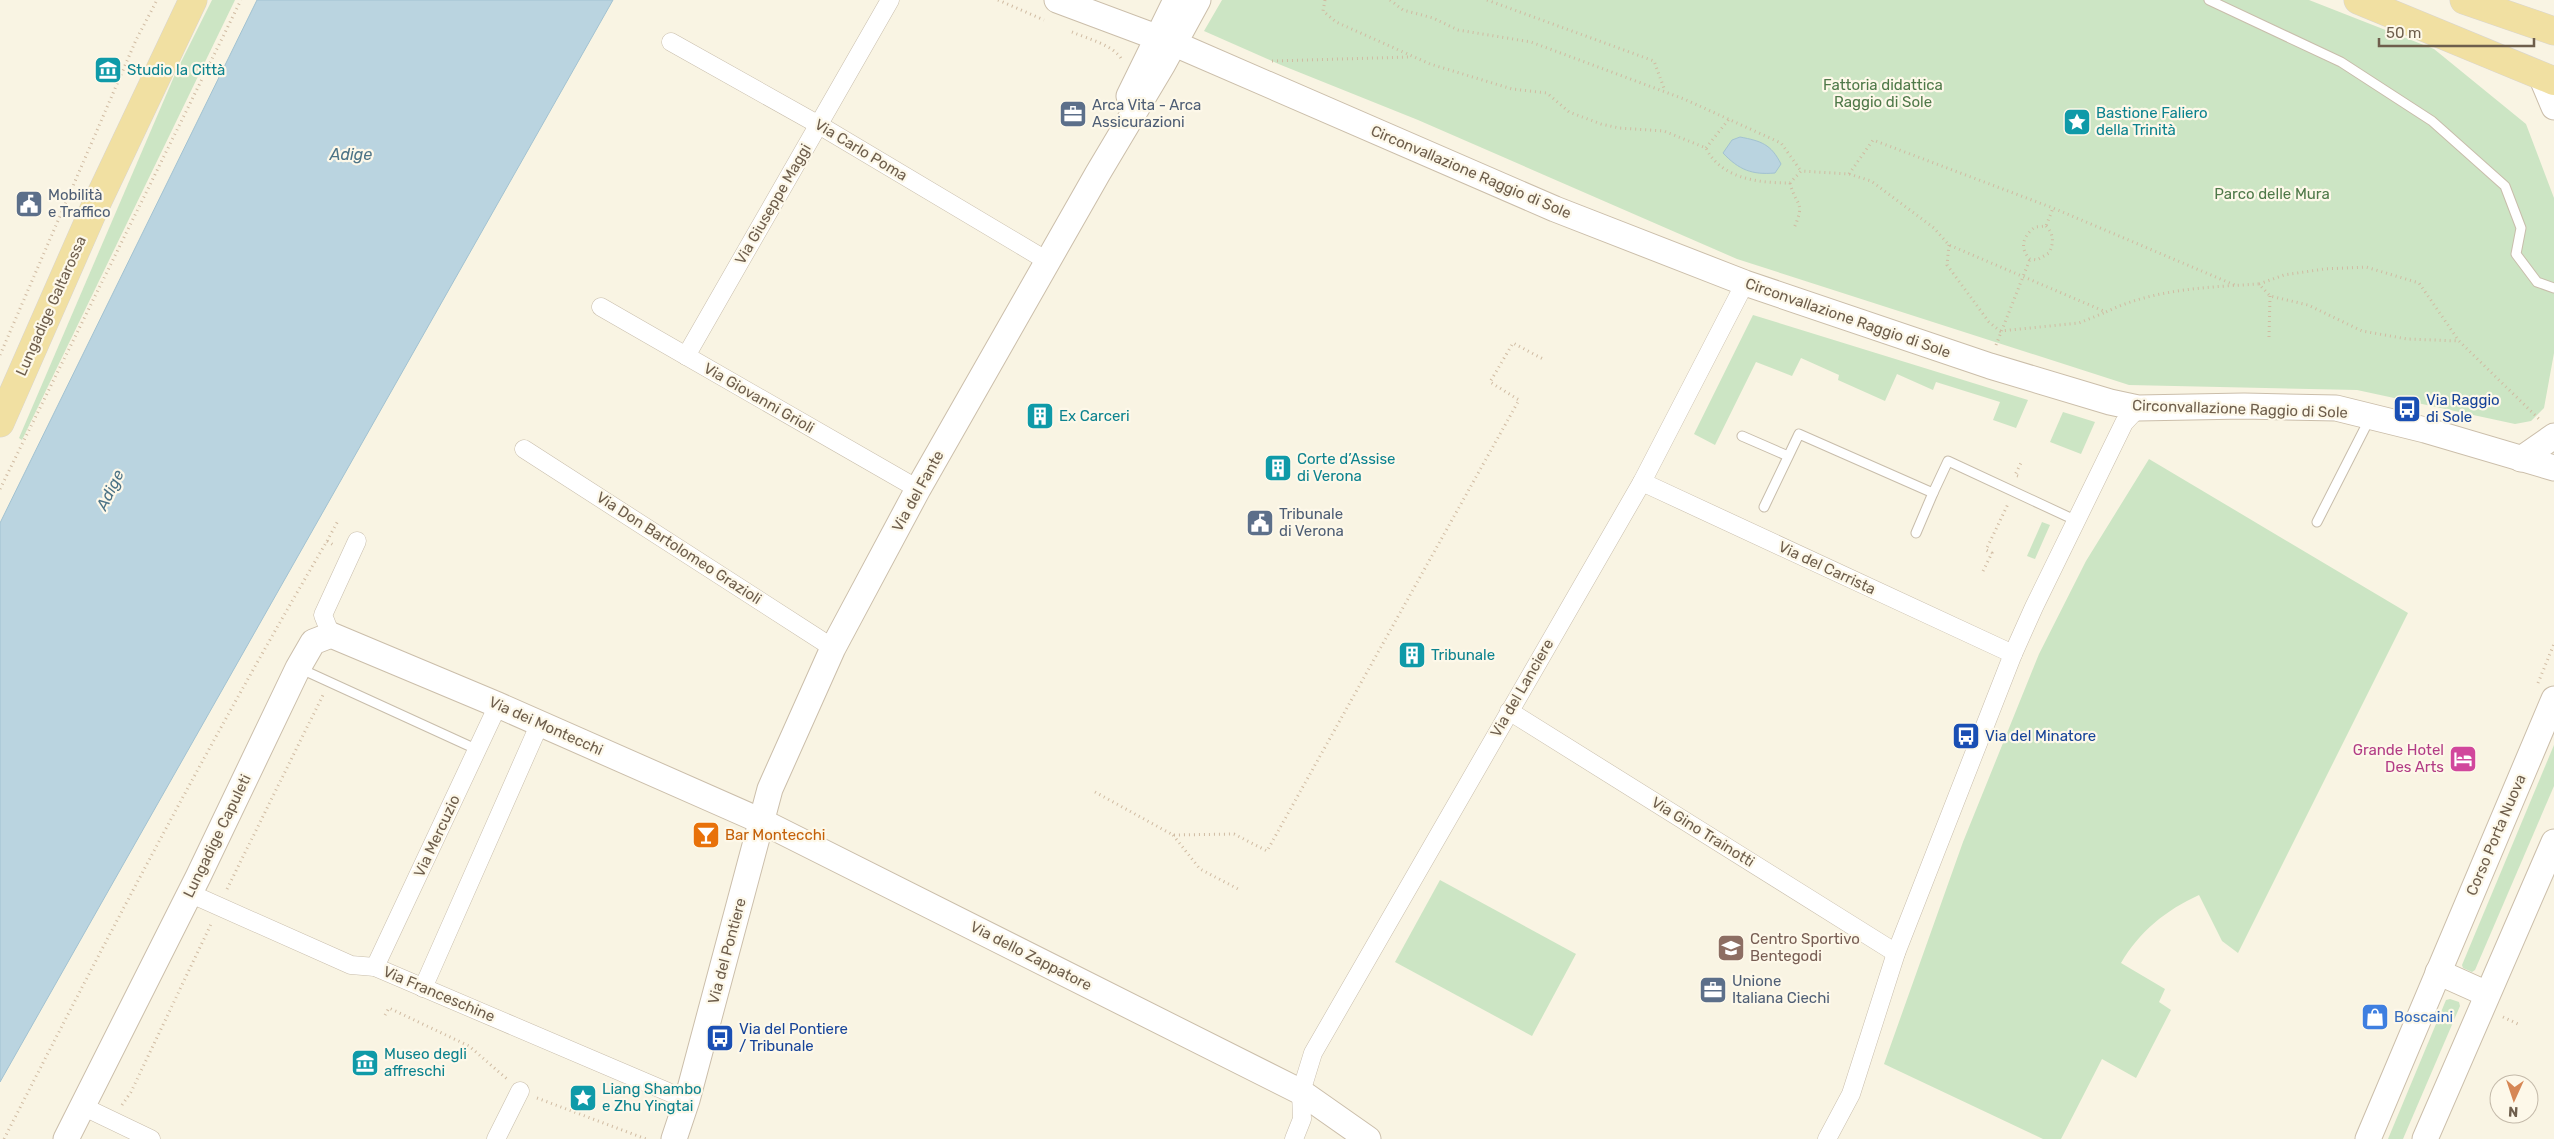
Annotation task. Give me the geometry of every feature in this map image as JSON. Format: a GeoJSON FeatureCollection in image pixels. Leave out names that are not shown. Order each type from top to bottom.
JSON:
{"type":"FeatureCollection","features":[{"type":"Feature","properties":{"kind":"main road","name":"Lungadige Galtarossa"},"geometry":{"type":"LineString","coordinates":[[0,423],[94,209],[193,0]]}},
{"type":"Feature","properties":{"kind":"main road"},"geometry":{"type":"LineString","coordinates":[[2358,0],[2548,78]]}},
{"type":"Feature","properties":{"kind":"main road"},"geometry":{"type":"LineString","coordinates":[[2464,0],[2554,31]]}},
{"type":"Feature","properties":{"kind":"street","name":"Via Giuseppe Maggi"},"geometry":{"type":"LineString","coordinates":[[686,356],[890,0]]}},
{"type":"Feature","properties":{"kind":"street"},"geometry":{"type":"LineString","coordinates":[[1164,49],[1176,0]]}},
{"type":"Feature","properties":{"kind":"street"},"geometry":{"type":"LineString","coordinates":[[1164,49],[1198,0]]}},
{"type":"Feature","properties":{"kind":"street","name":"Circonvallazione Raggio di Sole"},"geometry":{"type":"LineString","coordinates":[[1054,12],[1164,49],[1198,55],[1555,209],[1745,283],[1990,366],[2102,400],[2138,408],[2244,406],[2336,408],[2372,415],[2554,468]]}},
{"type":"Feature","properties":{"kind":"street","name":"Via Carlo Poma"},"geometry":{"type":"LineString","coordinates":[[671,42],[819,125],[1049,262]]}},
{"type":"Feature","properties":{"kind":"street","name":"Via del Fante"},"geometry":{"type":"LineString","coordinates":[[761,820],[776,776],[833,648],[918,489],[1098,173],[1136,77],[1164,49]]}},
{"type":"Feature","properties":{"kind":"street"},"geometry":{"type":"LineString","coordinates":[[2548,78],[2554,107]]}},
{"type":"Feature","properties":{"kind":"street","name":"Via del Lanciere"},"geometry":{"type":"LineString","coordinates":[[1294,1139],[1302,1119],[1301,1092],[1313,1053],[1642,482],[1745,283]]}},
{"type":"Feature","properties":{"kind":"street","name":"Via Giovanni Grioli"},"geometry":{"type":"LineString","coordinates":[[601,307],[918,489]]}},
{"type":"Feature","properties":{"kind":"street"},"geometry":{"type":"LineString","coordinates":[[1827,1139],[1851,1094],[1896,953],[2013,654],[2124,423],[2138,408]]}},
{"type":"Feature","properties":{"kind":"street"},"geometry":{"type":"LineString","coordinates":[[2521,459],[2549,431]]}},
{"type":"Feature","properties":{"kind":"street","name":"Via Don Bartolomeo Grazioli"},"geometry":{"type":"LineString","coordinates":[[524,449],[833,648]]}},
{"type":"Feature","properties":{"kind":"street","name":"Via del Carrista"},"geometry":{"type":"LineString","coordinates":[[1642,482],[2013,654]]}},
{"type":"Feature","properties":{"kind":"street"},"geometry":{"type":"LineString","coordinates":[[331,635],[323,615],[357,541]]}},
{"type":"Feature","properties":{"kind":"street","name":"Lungadige Capuleti"},"geometry":{"type":"LineString","coordinates":[[66,1139],[189,893],[298,668],[313,642],[331,635]]}},
{"type":"Feature","properties":{"kind":"street","name":"Via dei Montecchi"},"geometry":{"type":"LineString","coordinates":[[331,635],[540,723],[761,820]]}},
{"type":"Feature","properties":{"kind":"street","name":"Corso Porta Nuova"},"geometry":{"type":"LineString","coordinates":[[2368,1139],[2554,699]]}},
{"type":"Feature","properties":{"kind":"street","name":"Via Mercuzio"},"geometry":{"type":"LineString","coordinates":[[375,967],[498,705]]}},
{"type":"Feature","properties":{"kind":"street","name":"Via Gino Trainotti"},"geometry":{"type":"LineString","coordinates":[[1508,712],[1896,953]]}},
{"type":"Feature","properties":{"kind":"street"},"geometry":{"type":"LineString","coordinates":[[423,988],[540,723]]}},
{"type":"Feature","properties":{"kind":"street","name":"Via dello Zappatore"},"geometry":{"type":"LineString","coordinates":[[761,820],[1301,1092],[1368,1139]]}},
{"type":"Feature","properties":{"kind":"street","name":"Via del Pontiere"},"geometry":{"type":"LineString","coordinates":[[674,1139],[687,1100],[761,820]]}},
{"type":"Feature","properties":{"kind":"street"},"geometry":{"type":"LineString","coordinates":[[2425,1139],[2492,1004],[2554,842]]}},
{"type":"Feature","properties":{"kind":"street","name":"Via Franceschine"},"geometry":{"type":"LineString","coordinates":[[189,893],[351,965],[375,967],[687,1100]]}},
{"type":"Feature","properties":{"kind":"street"},"geometry":{"type":"LineString","coordinates":[[2438,972],[2492,1004]]}},
{"type":"Feature","properties":{"kind":"street"},"geometry":{"type":"LineString","coordinates":[[496,1139],[520,1091]]}},
{"type":"Feature","properties":{"kind":"street"},"geometry":{"type":"LineString","coordinates":[[82,1106],[151,1139]]}},
{"type":"Feature","properties":{"kind":"lane"},"geometry":{"type":"LineString","coordinates":[[2209,0],[2341,62],[2432,121],[2505,186],[2521,228],[2516,254],[2537,282],[2554,288]]}},
{"type":"Feature","properties":{"kind":"lane"},"geometry":{"type":"LineString","coordinates":[[2317,522],[2372,415]]}},
{"type":"Feature","properties":{"kind":"lane"},"geometry":{"type":"LineString","coordinates":[[1764,507],[1799,434],[1934,494]]}},
{"type":"Feature","properties":{"kind":"lane"},"geometry":{"type":"LineString","coordinates":[[1742,436],[1788,456]]}},
{"type":"Feature","properties":{"kind":"lane"},"geometry":{"type":"LineString","coordinates":[[1916,533],[1948,461],[2077,521]]}},
{"type":"Feature","properties":{"kind":"lane"},"geometry":{"type":"LineString","coordinates":[[298,668],[478,750]]}},
{"type":"Feature","properties":{"kind":"path"},"geometry":{"type":"LineString","coordinates":[[0,355],[136,40],[157,0]]}},
{"type":"Feature","properties":{"kind":"path"},"geometry":{"type":"LineString","coordinates":[[0,489],[241,0]]}},
{"type":"Feature","properties":{"kind":"path"},"geometry":{"type":"LineString","coordinates":[[998,0],[1054,12]]}},
{"type":"Feature","properties":{"kind":"path"},"geometry":{"type":"LineString","coordinates":[[1326,0],[1323,11],[1336,22],[1413,57],[1512,89],[1547,93],[1569,112],[1601,124],[1619,128],[1664,131],[1706,148],[1712,160],[1724,170],[1761,183],[1790,183],[1801,171]]}},
{"type":"Feature","properties":{"kind":"path"},"geometry":{"type":"LineString","coordinates":[[1390,0],[1403,10],[1433,18],[1458,30],[1531,42],[1665,92],[1781,143],[1801,171]]}},
{"type":"Feature","properties":{"kind":"path"},"geometry":{"type":"LineString","coordinates":[[1487,0],[1654,61],[1665,92]]}},
{"type":"Feature","properties":{"kind":"path"},"geometry":{"type":"LineString","coordinates":[[1069,31],[1119,54],[1123,64]]}},
{"type":"Feature","properties":{"kind":"path"},"geometry":{"type":"LineString","coordinates":[[1269,65],[1272,61],[1413,57]]}},
{"type":"Feature","properties":{"kind":"path"},"geometry":{"type":"LineString","coordinates":[[1706,148],[1729,119]]}},
{"type":"Feature","properties":{"kind":"path"},"geometry":{"type":"LineString","coordinates":[[1850,174],[1873,140],[2053,208],[2237,286]]}},
{"type":"Feature","properties":{"kind":"path"},"geometry":{"type":"LineString","coordinates":[[1801,171],[1850,174],[1871,181],[1934,228],[1949,245],[2106,312]]}},
{"type":"Feature","properties":{"kind":"path"},"geometry":{"type":"LineString","coordinates":[[1790,183],[1800,205],[1800,213],[1794,228]]}},
{"type":"Feature","properties":{"kind":"path"},"geometry":{"type":"LineString","coordinates":[[2046,226],[2053,208]]}},
{"type":"Feature","properties":{"kind":"path"},"geometry":{"type":"LineString","coordinates":[[2046,226],[2051,231],[2053,240],[2049,253],[2037,260],[2030,259],[2024,250],[2024,238],[2034,227],[2046,226]]}},
{"type":"Feature","properties":{"kind":"path"},"geometry":{"type":"LineString","coordinates":[[1949,245],[1947,265],[1989,322],[2000,331],[2079,323],[2149,297],[2190,290],[2259,284],[2284,275],[2324,268],[2366,267],[2419,283],[2459,341],[2535,414],[2549,431]]}},
{"type":"Feature","properties":{"kind":"path"},"geometry":{"type":"LineString","coordinates":[[1996,346],[2000,331],[2030,259]]}},
{"type":"Feature","properties":{"kind":"path"},"geometry":{"type":"LineString","coordinates":[[2259,284],[2270,296],[2308,305],[2362,331],[2407,339],[2459,341]]}},
{"type":"Feature","properties":{"kind":"path"},"geometry":{"type":"LineString","coordinates":[[2269,337],[2270,296]]}},
{"type":"Feature","properties":{"kind":"path"},"geometry":{"type":"LineString","coordinates":[[1173,835],[1234,834],[1267,851],[1519,400],[1490,382],[1512,343],[1543,359]]}},
{"type":"Feature","properties":{"kind":"path"},"geometry":{"type":"LineString","coordinates":[[2022,461],[2016,475],[2024,479]]}},
{"type":"Feature","properties":{"kind":"path"},"geometry":{"type":"LineString","coordinates":[[1984,571],[1992,552],[1986,550],[2008,503],[2018,506]]}},
{"type":"Feature","properties":{"kind":"path"},"geometry":{"type":"LineString","coordinates":[[4,1139],[181,800],[252,669],[339,520]]}},
{"type":"Feature","properties":{"kind":"path"},"geometry":{"type":"LineString","coordinates":[[327,541],[343,550],[350,536],[357,541]]}},
{"type":"Feature","properties":{"kind":"path"},"geometry":{"type":"LineString","coordinates":[[123,1104],[131,1092],[219,906],[330,682]]}},
{"type":"Feature","properties":{"kind":"path"},"geometry":{"type":"LineString","coordinates":[[1095,792],[1173,835],[1200,869],[1240,890]]}},
{"type":"Feature","properties":{"kind":"path"},"geometry":{"type":"LineString","coordinates":[[2492,1004],[2518,1024]]}},
{"type":"Feature","properties":{"kind":"path"},"geometry":{"type":"LineString","coordinates":[[385,1015],[388,1008],[469,1046],[520,1091],[646,1139]]}},
{"type":"Feature","properties":{"kind":"green space"},"geometry":{"type":"Polygon","coordinates":[[[212,0],[235,0],[22,440],[19,438],[176,72],[212,0]]]}},
{"type":"Feature","properties":{"kind":"green space","name":"Parco delle Mura"},"geometry":{"type":"Polygon","coordinates":[[[1222,0],[2309,0],[2434,49],[2526,124],[2554,198],[2554,353],[2544,408],[2531,421],[2515,424],[2357,390],[2129,385],[1737,259],[1418,120],[1281,65],[1204,31],[1222,0]]]}},
{"type":"Feature","properties":{"kind":"green space"},"geometry":{"type":"Polygon","coordinates":[[[1753,315],[2028,400],[2016,428],[1993,420],[2000,402],[1936,382],[1933,390],[1897,374],[1885,401],[1838,380],[1839,375],[1801,358],[1792,376],[1756,362],[1715,445],[1694,434],[1753,315]]]}},
{"type":"Feature","properties":{"kind":"green space"},"geometry":{"type":"Polygon","coordinates":[[[2063,412],[2095,422],[2081,454],[2050,442],[2063,412]]]}},
{"type":"Feature","properties":{"kind":"green space"},"geometry":{"type":"Polygon","coordinates":[[[2149,459],[2408,613],[2238,953],[2222,941],[2199,895],[2175,908],[2154,923],[2136,941],[2121,963],[2165,989],[2159,1002],[2171,1010],[2136,1078],[2102,1059],[2061,1139],[2043,1139],[1884,1064],[1963,842],[2039,654],[2086,561],[2149,459]]]}},
{"type":"Feature","properties":{"kind":"green space"},"geometry":{"type":"Polygon","coordinates":[[[2042,522],[2050,525],[2035,559],[2027,556],[2042,522]]]}},
{"type":"Feature","properties":{"kind":"green space"},"geometry":{"type":"Polygon","coordinates":[[[2554,745],[2554,786],[2475,970],[2472,972],[2463,968],[2462,965],[2554,745]]]}},
{"type":"Feature","properties":{"kind":"green space"},"geometry":{"type":"Polygon","coordinates":[[[1440,880],[1576,954],[1532,1036],[1395,962],[1440,880]]]}},
{"type":"Feature","properties":{"kind":"green space"},"geometry":{"type":"Polygon","coordinates":[[[2450,999],[2459,1002],[2460,1006],[2403,1139],[2388,1139],[2446,1000],[2450,999]]]}},
{"type":"Feature","properties":{"kind":"water","name":"Adige"},"geometry":{"type":"Polygon","coordinates":[[[257,0],[613,0],[0,1082],[0,523],[257,0]]]}},
{"type":"Feature","properties":{"kind":"water"},"geometry":{"type":"Polygon","coordinates":[[[1740,137],[1765,144],[1773,152],[1781,164],[1775,173],[1759,173],[1746,170],[1735,164],[1723,153],[1732,140],[1740,137]]]}},
{"type":"Feature","properties":{"kind":"place","name":"Studio la Città"},"geometry":{"type":"Point","coordinates":[108,70]}},
{"type":"Feature","properties":{"kind":"place","name":"Arca Vita - Arca Assicurazioni"},"geometry":{"type":"Point","coordinates":[1073,114]}},
{"type":"Feature","properties":{"kind":"place","name":"Bastione Faliero della Trinità"},"geometry":{"type":"Point","coordinates":[2077,122]}},
{"type":"Feature","properties":{"kind":"place","name":"Mobilità e Traffico"},"geometry":{"type":"Point","coordinates":[29,204]}},
{"type":"Feature","properties":{"kind":"place","name":"Via Raggio di Sole"},"geometry":{"type":"Point","coordinates":[2407,409]}},
{"type":"Feature","properties":{"kind":"place","name":"Ex Carceri"},"geometry":{"type":"Point","coordinates":[1040,416]}},
{"type":"Feature","properties":{"kind":"place","name":"Corte d’Assise di Verona"},"geometry":{"type":"Point","coordinates":[1278,468]}},
{"type":"Feature","properties":{"kind":"place","name":"Tribunale di Verona"},"geometry":{"type":"Point","coordinates":[1260,523]}},
{"type":"Feature","properties":{"kind":"place","name":"Tribunale"},"geometry":{"type":"Point","coordinates":[1412,655]}},
{"type":"Feature","properties":{"kind":"place","name":"Via del Minatore"},"geometry":{"type":"Point","coordinates":[1966,736]}},
{"type":"Feature","properties":{"kind":"place","name":"Grande Hotel Des Arts"},"geometry":{"type":"Point","coordinates":[2463,759]}},
{"type":"Feature","properties":{"kind":"place","name":"Bar Montecchi"},"geometry":{"type":"Point","coordinates":[706,835]}},
{"type":"Feature","properties":{"kind":"place","name":"Centro Sportivo Bentegodi"},"geometry":{"type":"Point","coordinates":[1731,948]}},
{"type":"Feature","properties":{"kind":"place","name":"Unione Italiana Ciechi"},"geometry":{"type":"Point","coordinates":[1713,990]}},
{"type":"Feature","properties":{"kind":"place","name":"Boscaini"},"geometry":{"type":"Point","coordinates":[2375,1017]}},
{"type":"Feature","properties":{"kind":"place","name":"Via del Pontiere / Tribunale"},"geometry":{"type":"Point","coordinates":[720,1038]}},
{"type":"Feature","properties":{"kind":"place","name":"Museo degli affreschi"},"geometry":{"type":"Point","coordinates":[365,1063]}},
{"type":"Feature","properties":{"kind":"place","name":"Liang Shambo e Zhu Yingtai"},"geometry":{"type":"Point","coordinates":[583,1098]}},
{"type":"Feature","properties":{"kind":"park label","name":"Fattoria didattica Raggio di Sole"},"geometry":{"type":"Point","coordinates":[1883,94]}}]}
